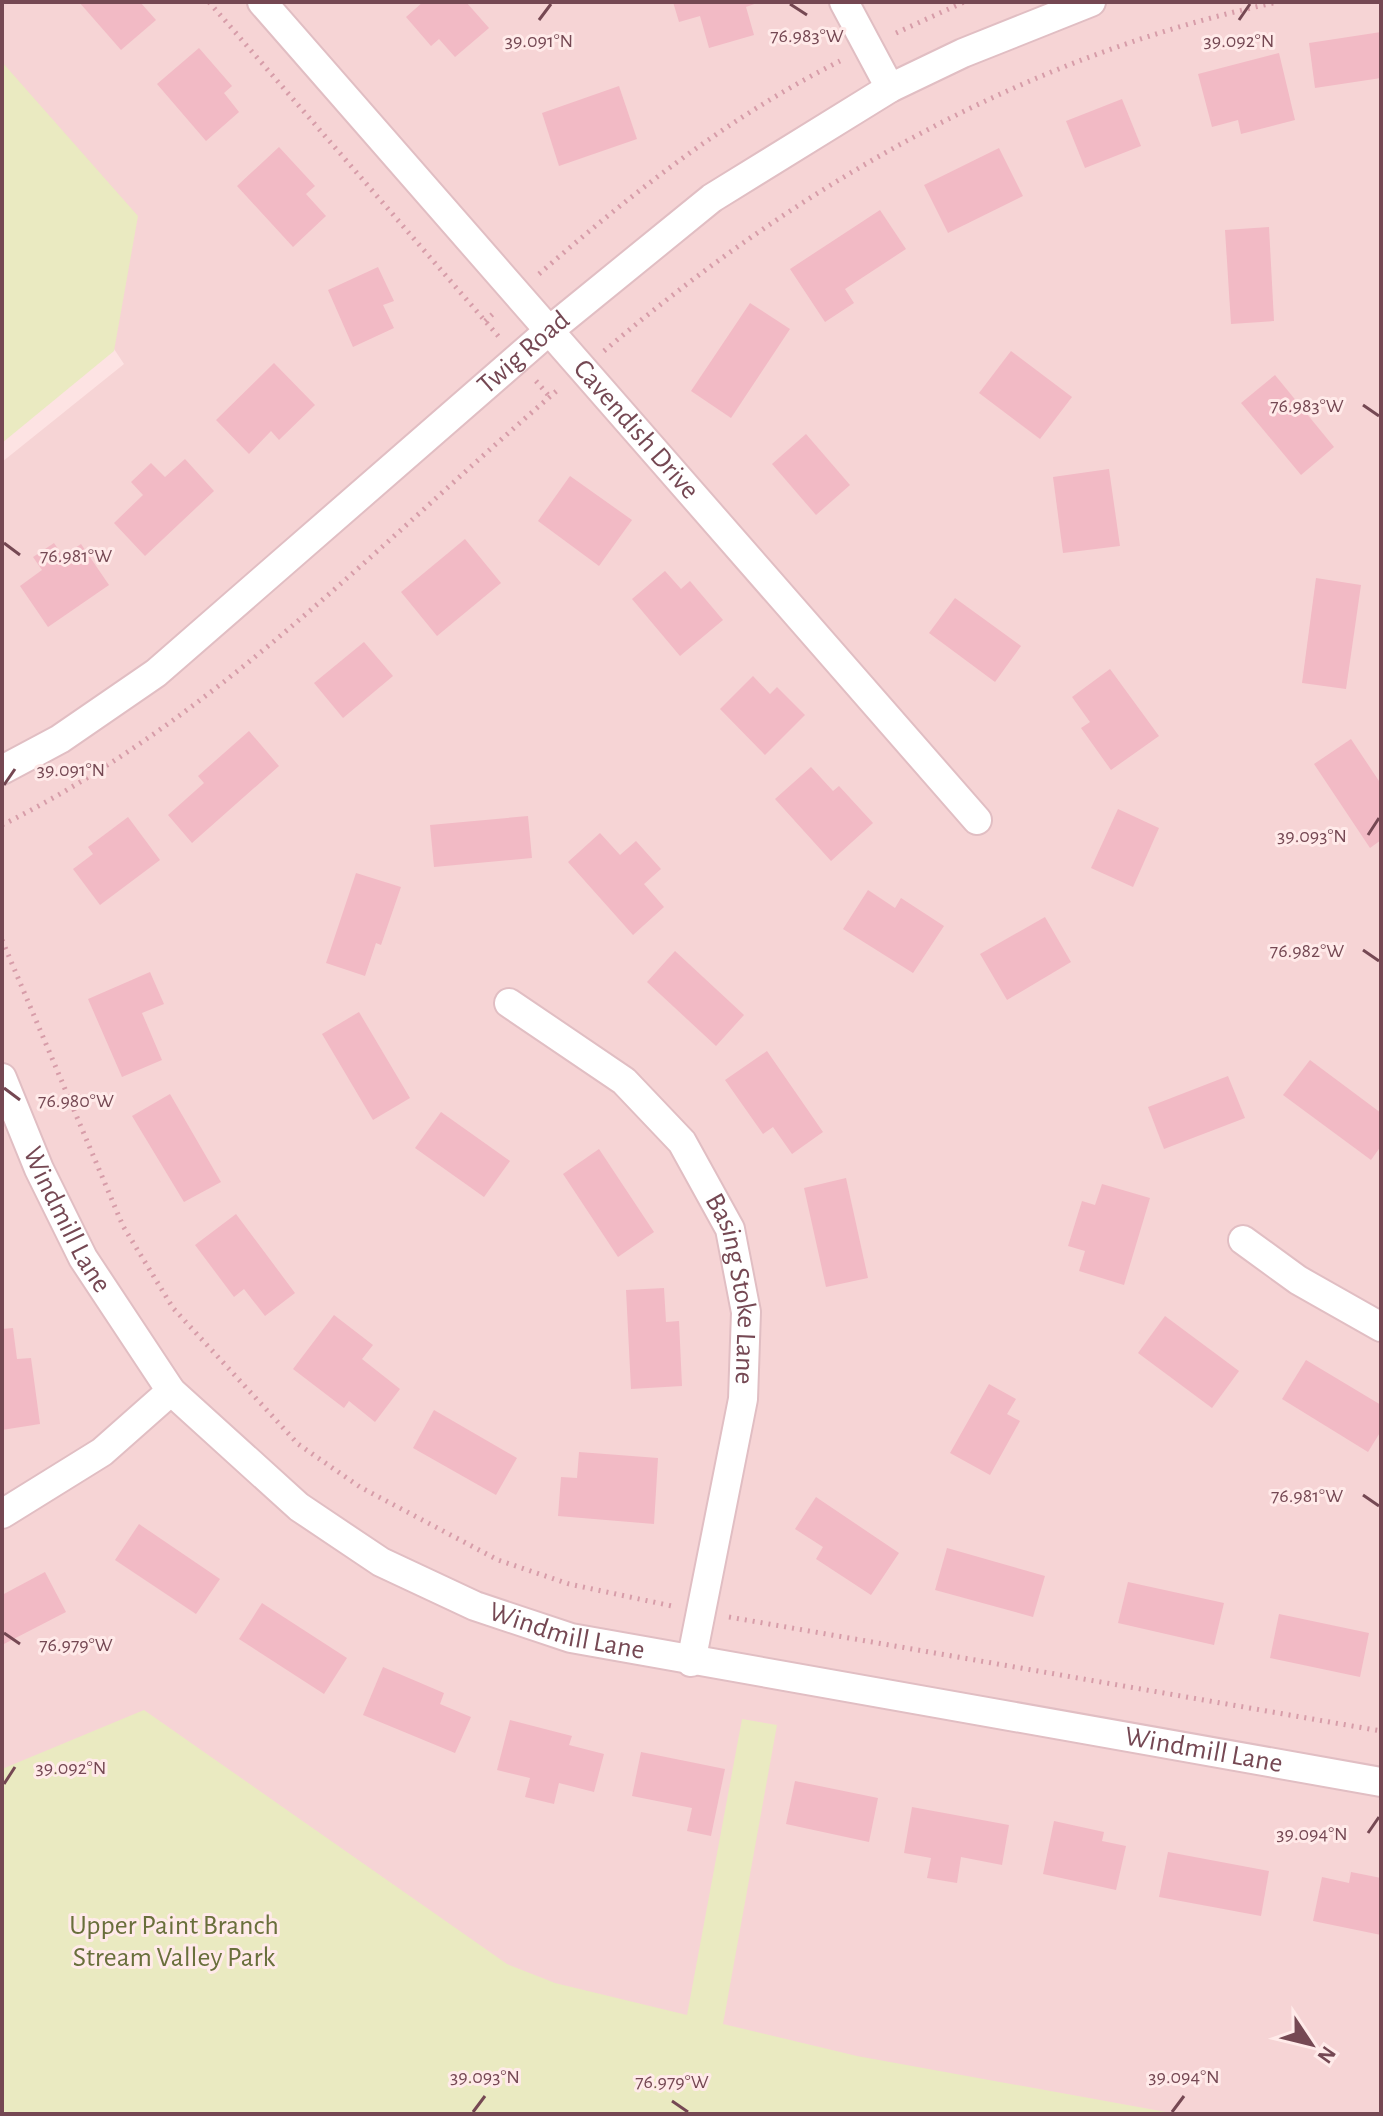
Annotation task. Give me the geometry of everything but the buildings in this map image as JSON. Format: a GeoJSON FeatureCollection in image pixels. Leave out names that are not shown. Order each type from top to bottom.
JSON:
{"type":"FeatureCollection","features":[{"type":"Feature","properties":{"kind":"street","name":"Cavendish Drive"},"geometry":{"type":"LineString","coordinates":[[262,2],[977,820]]}},
{"type":"Feature","properties":{"kind":"street"},"geometry":{"type":"LineString","coordinates":[[844,2],[890,88]]}},
{"type":"Feature","properties":{"kind":"street","name":"Twig Road"},"geometry":{"type":"LineString","coordinates":[[2,770],[60,739],[156,673],[551,329],[712,198],[890,88],[963,53],[1091,2]]}},
{"type":"Feature","properties":{"kind":"street","name":"Basing Stoke Lane"},"geometry":{"type":"LineString","coordinates":[[509,1003],[624,1081],[682,1142],[730,1229],[746,1312],[743,1399],[691,1662]]}},
{"type":"Feature","properties":{"kind":"street","name":"Windmill Lane"},"geometry":{"type":"LineString","coordinates":[[2,1078],[39,1169],[83,1258],[171,1391],[299,1507],[381,1562],[475,1606],[571,1638],[691,1662],[1381,1782]]}},
{"type":"Feature","properties":{"kind":"street"},"geometry":{"type":"LineString","coordinates":[[1243,1240],[1298,1280],[1381,1327]]}},
{"type":"Feature","properties":{"kind":"street"},"geometry":{"type":"LineString","coordinates":[[2,1514],[102,1452],[171,1391]]}},
{"type":"Feature","properties":{"kind":"path"},"geometry":{"type":"LineString","coordinates":[[209,2],[550,397]]}},
{"type":"Feature","properties":{"kind":"path"},"geometry":{"type":"LineString","coordinates":[[485,321],[650,183],[742,116],[868,47],[964,2]]}},
{"type":"Feature","properties":{"kind":"path"},"geometry":{"type":"LineString","coordinates":[[2,940],[123,1226],[173,1308],[298,1444],[360,1487],[498,1560],[569,1584],[702,1611],[1381,1731]]}},
{"type":"Feature","properties":{"kind":"shaded area"},"geometry":{"type":"Polygon","coordinates":[[[2,2],[1381,2],[1381,2114],[1140,2114],[803,2056],[2,1861],[2,462],[124,364],[2,180],[2,2]]]}},
{"type":"Feature","properties":{"kind":"green space"},"geometry":{"type":"Polygon","coordinates":[[[2,62],[138,216],[114,351],[2,443],[2,62]]]}},
{"type":"Feature","properties":{"kind":"green space","name":"Upper Paint Branch Stream Valley Park"},"geometry":{"type":"Polygon","coordinates":[[[144,1710],[507,1964],[555,1983],[687,2015],[742,1719],[777,1725],[723,2024],[857,2056],[1177,2114],[2,2114],[2,1769],[144,1710]]]}}]}
